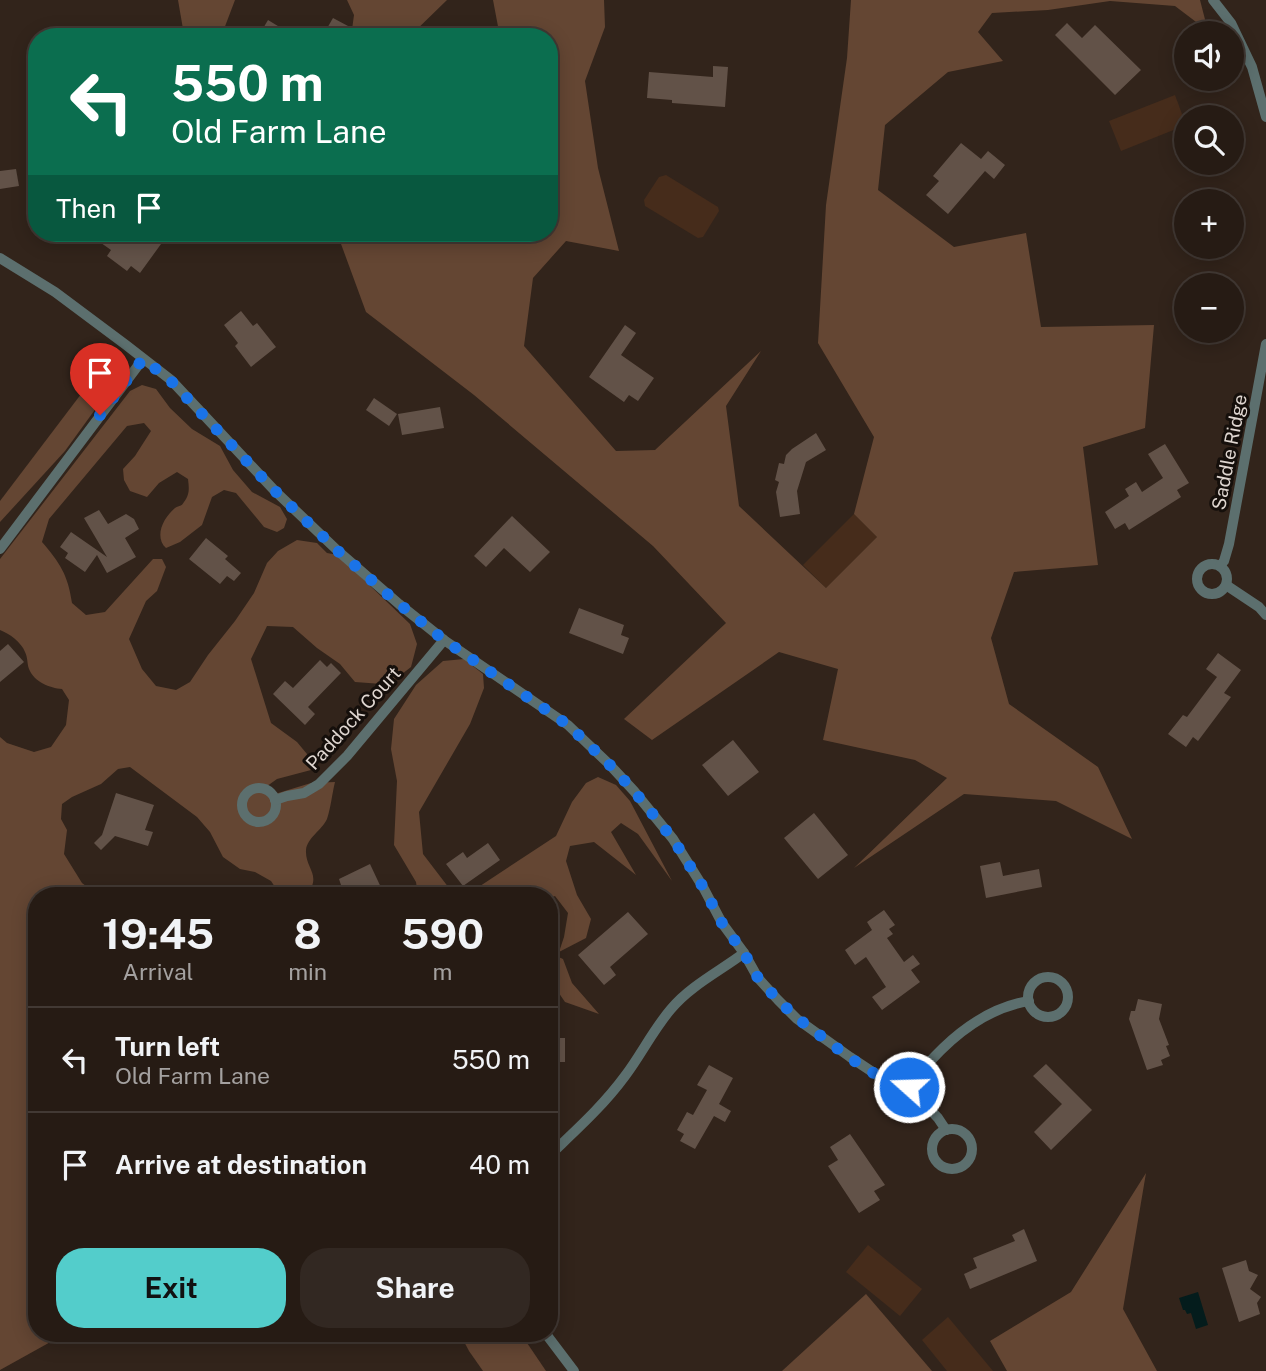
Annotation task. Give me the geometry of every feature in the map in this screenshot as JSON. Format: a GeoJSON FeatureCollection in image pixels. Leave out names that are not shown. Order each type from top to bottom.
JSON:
{"type":"FeatureCollection","features":[{"type":"Feature","properties":{"kind":"street"},"geometry":{"type":"LineString","coordinates":[[1213,0],[1231,23],[1252,67],[1266,117]]}},
{"type":"Feature","properties":{"kind":"street"},"geometry":{"type":"LineString","coordinates":[[0,258],[55,292],[170,380],[275,491],[399,604],[444,640],[568,725],[634,791],[673,839],[758,978],[797,1018],[850,1058],[896,1086],[909,1087],[946,1130]]}},
{"type":"Feature","properties":{"kind":"street","name":"Saddle Ridge"},"geometry":{"type":"LineString","coordinates":[[1220,566],[1229,544],[1266,344]]}},
{"type":"Feature","properties":{"kind":"street"},"geometry":{"type":"LineString","coordinates":[[0,549],[143,359]]}},
{"type":"Feature","properties":{"kind":"street"},"geometry":{"type":"LineString","coordinates":[[1213,564],[1220,566],[1227,574],[1226,585],[1212,594],[1201,589],[1198,574],[1202,568],[1213,564]]}},
{"type":"Feature","properties":{"kind":"street"},"geometry":{"type":"LineString","coordinates":[[1226,585],[1259,607],[1266,615]]}},
{"type":"Feature","properties":{"kind":"street","name":"Paddock Court"},"geometry":{"type":"LineString","coordinates":[[275,800],[304,793],[323,780],[347,756],[444,640]]}},
{"type":"Feature","properties":{"kind":"street"},"geometry":{"type":"LineString","coordinates":[[558,1147],[605,1102],[671,1008],[686,994],[744,953]]}},
{"type":"Feature","properties":{"kind":"street"},"geometry":{"type":"LineString","coordinates":[[909,1087],[936,1054],[967,1028],[1011,1004],[1029,1002]]}},
{"type":"Feature","properties":{"kind":"street"},"geometry":{"type":"LineString","coordinates":[[552,1342],[574,1371]]}},
{"type":"Feature","properties":{"kind":"shaded area"},"geometry":{"type":"Polygon","coordinates":[[[178,0],[235,0],[224,28],[183,28],[178,0]]]}},
{"type":"Feature","properties":{"kind":"shaded area"},"geometry":{"type":"Polygon","coordinates":[[[347,0],[447,0],[418,28],[352,28],[354,15],[347,0]]]}},
{"type":"Feature","properties":{"kind":"shaded area"},"geometry":{"type":"Polygon","coordinates":[[[493,0],[604,0],[605,27],[585,81],[598,168],[619,251],[566,241],[533,278],[524,346],[616,451],[655,450],[761,351],[726,406],[739,506],[826,588],[877,537],[854,514],[874,437],[818,343],[826,205],[847,58],[851,0],[1200,0],[1205,21],[1195,21],[1175,6],[1110,1],[1048,10],[992,13],[978,32],[1003,61],[948,72],[885,125],[878,190],[954,247],[1026,233],[1041,327],[1154,325],[1145,428],[1083,447],[1098,565],[1014,572],[991,638],[1009,704],[1098,767],[1132,839],[1056,801],[964,794],[854,868],[947,778],[915,760],[823,740],[838,669],[779,652],[652,740],[624,719],[726,623],[653,546],[474,395],[366,312],[340,242],[558,242],[558,28],[498,28],[493,0]]]}},
{"type":"Feature","properties":{"kind":"shaded area"},"geometry":{"type":"Polygon","coordinates":[[[1175,95],[1179,105],[1174,105],[1174,130],[1121,151],[1109,121],[1175,95]]]}},
{"type":"Feature","properties":{"kind":"shaded area"},"geometry":{"type":"Polygon","coordinates":[[[666,175],[718,207],[719,211],[703,237],[698,238],[645,206],[644,200],[659,177],[666,175]]]}},
{"type":"Feature","properties":{"kind":"shaded area"},"geometry":{"type":"Polygon","coordinates":[[[108,367],[115,371],[115,382],[65,451],[0,522],[0,501],[97,373],[108,367]]]}},
{"type":"Feature","properties":{"kind":"shaded area"},"geometry":{"type":"Polygon","coordinates":[[[142,385],[156,389],[170,408],[192,429],[220,446],[233,470],[252,492],[280,507],[287,519],[284,528],[277,532],[264,527],[236,493],[224,490],[212,497],[202,525],[180,542],[166,548],[162,544],[160,533],[171,512],[186,499],[189,491],[188,479],[177,472],[159,483],[147,497],[130,491],[124,480],[123,469],[151,431],[144,423],[127,426],[49,519],[42,542],[62,570],[72,603],[86,615],[105,612],[153,559],[162,559],[166,567],[157,591],[146,601],[129,639],[142,669],[156,686],[176,690],[190,682],[254,593],[267,563],[278,551],[297,540],[317,543],[327,553],[338,555],[410,624],[417,644],[411,667],[393,681],[382,684],[355,682],[340,664],[293,627],[267,626],[251,659],[271,723],[297,742],[307,754],[311,770],[277,779],[263,789],[275,794],[311,783],[335,782],[327,819],[306,850],[313,877],[312,887],[275,887],[271,881],[255,872],[240,869],[223,857],[210,832],[197,817],[130,767],[118,769],[101,784],[62,804],[61,819],[67,830],[64,854],[87,887],[28,887],[28,1342],[50,1342],[0,1370],[0,737],[7,743],[34,752],[51,747],[66,725],[69,700],[62,689],[48,686],[31,674],[21,645],[0,630],[0,559],[130,391],[142,385]]]}},
{"type":"Feature","properties":{"kind":"shaded area"},"geometry":{"type":"Polygon","coordinates":[[[854,514],[877,537],[826,588],[803,565],[854,514]]]}},
{"type":"Feature","properties":{"kind":"shaded area"},"geometry":{"type":"Polygon","coordinates":[[[464,659],[483,674],[484,688],[470,724],[419,812],[423,854],[448,887],[417,887],[394,845],[397,781],[391,749],[394,719],[416,685],[443,661],[464,659]]]}},
{"type":"Feature","properties":{"kind":"shaded area"},"geometry":{"type":"Polygon","coordinates":[[[598,777],[616,785],[630,801],[672,881],[638,834],[621,823],[611,832],[636,875],[594,842],[570,846],[566,861],[577,895],[591,919],[586,938],[559,952],[568,913],[558,900],[558,887],[479,887],[556,836],[572,802],[586,783],[598,777]]]}},
{"type":"Feature","properties":{"kind":"shaded area"},"geometry":{"type":"Polygon","coordinates":[[[558,957],[563,959],[572,983],[599,1014],[565,1002],[558,992],[558,957]]]}},
{"type":"Feature","properties":{"kind":"shaded area"},"geometry":{"type":"Polygon","coordinates":[[[1146,1173],[1123,1309],[1157,1371],[1007,1371],[990,1341],[1071,1292],[1146,1173]]]}},
{"type":"Feature","properties":{"kind":"shaded area"},"geometry":{"type":"Polygon","coordinates":[[[868,1245],[922,1289],[900,1316],[846,1272],[868,1245]]]}},
{"type":"Feature","properties":{"kind":"shaded area"},"geometry":{"type":"Polygon","coordinates":[[[866,1294],[932,1371],[782,1371],[866,1294]]]}},
{"type":"Feature","properties":{"kind":"shaded area"},"geometry":{"type":"Polygon","coordinates":[[[948,1317],[993,1371],[947,1371],[922,1340],[948,1317]]]}},
{"type":"Feature","properties":{"kind":"shaded area"},"geometry":{"type":"Polygon","coordinates":[[[464,1342],[526,1342],[546,1371],[483,1371],[464,1342]]]}},
{"type":"Feature","properties":{"kind":"water"},"geometry":{"type":"Polygon","coordinates":[[[1198,1292],[1208,1325],[1196,1329],[1191,1313],[1187,1314],[1183,1310],[1179,1298],[1198,1292]]]}},
{"type":"Feature","properties":{"kind":"building"},"geometry":{"type":"Polygon","coordinates":[[[333,18],[348,26],[347,28],[327,28],[333,18]]]}},
{"type":"Feature","properties":{"kind":"building"},"geometry":{"type":"Polygon","coordinates":[[[268,20],[281,28],[263,28],[268,20]]]}},
{"type":"Feature","properties":{"kind":"building"},"geometry":{"type":"Polygon","coordinates":[[[1067,23],[1082,38],[1095,25],[1141,70],[1115,95],[1055,35],[1067,23]]]}},
{"type":"Feature","properties":{"kind":"building"},"geometry":{"type":"Polygon","coordinates":[[[713,66],[728,67],[725,107],[672,103],[672,100],[647,98],[649,72],[713,77],[713,66]]]}},
{"type":"Feature","properties":{"kind":"building"},"geometry":{"type":"Polygon","coordinates":[[[961,143],[981,159],[988,151],[1005,165],[994,179],[985,171],[948,214],[926,195],[939,181],[933,176],[961,143]]]}},
{"type":"Feature","properties":{"kind":"building"},"geometry":{"type":"Polygon","coordinates":[[[16,169],[19,186],[0,189],[0,171],[16,169]]]}},
{"type":"Feature","properties":{"kind":"building"},"geometry":{"type":"Polygon","coordinates":[[[100,242],[162,242],[140,273],[131,266],[127,271],[107,256],[111,250],[100,242]]]}},
{"type":"Feature","properties":{"kind":"building"},"geometry":{"type":"Polygon","coordinates":[[[241,311],[253,326],[257,323],[276,347],[251,367],[235,346],[238,343],[224,325],[241,311]]]}},
{"type":"Feature","properties":{"kind":"building"},"geometry":{"type":"Polygon","coordinates":[[[625,325],[636,333],[621,355],[654,378],[638,401],[629,395],[624,402],[589,377],[625,325]]]}},
{"type":"Feature","properties":{"kind":"building"},"geometry":{"type":"Polygon","coordinates":[[[374,398],[397,414],[389,426],[366,410],[374,398]]]}},
{"type":"Feature","properties":{"kind":"building"},"geometry":{"type":"Polygon","coordinates":[[[440,407],[444,428],[402,435],[398,414],[440,407]]]}},
{"type":"Feature","properties":{"kind":"building"},"geometry":{"type":"Polygon","coordinates":[[[816,433],[826,450],[806,462],[797,491],[800,514],[780,517],[776,492],[779,482],[775,480],[779,463],[784,464],[786,455],[792,449],[816,433]]]}},
{"type":"Feature","properties":{"kind":"building"},"geometry":{"type":"Polygon","coordinates":[[[1165,444],[1189,483],[1177,490],[1181,497],[1129,530],[1125,523],[1115,529],[1105,512],[1129,496],[1125,489],[1136,482],[1142,492],[1163,478],[1148,454],[1165,444]]]}},
{"type":"Feature","properties":{"kind":"building"},"geometry":{"type":"Polygon","coordinates":[[[99,510],[108,524],[126,514],[134,519],[139,529],[125,538],[136,557],[107,573],[97,555],[85,572],[65,558],[68,553],[60,547],[71,532],[107,557],[84,518],[99,510]]]}},
{"type":"Feature","properties":{"kind":"building"},"geometry":{"type":"Polygon","coordinates":[[[512,516],[550,552],[530,572],[504,548],[486,567],[474,556],[512,516]]]}},
{"type":"Feature","properties":{"kind":"building"},"geometry":{"type":"Polygon","coordinates":[[[206,538],[228,556],[225,559],[241,573],[234,581],[227,576],[220,584],[189,559],[206,538]]]}},
{"type":"Feature","properties":{"kind":"building"},"geometry":{"type":"Polygon","coordinates":[[[579,608],[624,625],[621,635],[629,638],[623,654],[569,633],[579,608]]]}},
{"type":"Feature","properties":{"kind":"building"},"geometry":{"type":"Polygon","coordinates":[[[8,644],[24,662],[0,682],[0,651],[8,644]]]}},
{"type":"Feature","properties":{"kind":"building"},"geometry":{"type":"Polygon","coordinates":[[[1218,653],[1241,670],[1224,693],[1231,697],[1198,741],[1193,737],[1186,747],[1168,734],[1183,715],[1187,717],[1217,677],[1206,669],[1218,653]]]}},
{"type":"Feature","properties":{"kind":"building"},"geometry":{"type":"Polygon","coordinates":[[[320,660],[327,667],[331,663],[341,673],[308,707],[315,714],[305,725],[273,694],[285,681],[293,688],[320,660]]]}},
{"type":"Feature","properties":{"kind":"building"},"geometry":{"type":"Polygon","coordinates":[[[733,740],[759,772],[728,796],[702,765],[733,740]]]}},
{"type":"Feature","properties":{"kind":"building"},"geometry":{"type":"Polygon","coordinates":[[[116,793],[154,805],[145,830],[153,832],[148,846],[115,836],[101,850],[94,843],[102,835],[116,793]]]}},
{"type":"Feature","properties":{"kind":"building"},"geometry":{"type":"Polygon","coordinates":[[[814,813],[848,855],[818,879],[784,838],[814,813]]]}},
{"type":"Feature","properties":{"kind":"building"},"geometry":{"type":"Polygon","coordinates":[[[488,843],[500,860],[463,886],[446,864],[463,852],[467,858],[488,843]]]}},
{"type":"Feature","properties":{"kind":"building"},"geometry":{"type":"Polygon","coordinates":[[[1000,862],[1003,876],[1039,869],[1042,887],[986,898],[980,866],[1000,862]]]}},
{"type":"Feature","properties":{"kind":"building"},"geometry":{"type":"Polygon","coordinates":[[[370,864],[381,887],[337,887],[341,885],[339,879],[370,864]]]}},
{"type":"Feature","properties":{"kind":"building"},"geometry":{"type":"Polygon","coordinates":[[[884,910],[895,925],[889,929],[893,934],[887,938],[904,962],[913,955],[920,964],[911,970],[920,982],[882,1010],[872,997],[886,987],[866,957],[855,965],[845,950],[872,930],[867,922],[884,910]]]}},
{"type":"Feature","properties":{"kind":"building"},"geometry":{"type":"Polygon","coordinates":[[[628,912],[648,934],[610,967],[616,975],[604,985],[578,955],[628,912]]]}},
{"type":"Feature","properties":{"kind":"building"},"geometry":{"type":"Polygon","coordinates":[[[1138,999],[1162,1004],[1159,1019],[1169,1045],[1166,1046],[1170,1056],[1161,1060],[1163,1065],[1147,1070],[1129,1019],[1131,1011],[1135,1011],[1138,999]]]}},
{"type":"Feature","properties":{"kind":"building"},"geometry":{"type":"Polygon","coordinates":[[[558,1038],[565,1038],[565,1062],[558,1062],[558,1038]]]}},
{"type":"Feature","properties":{"kind":"building"},"geometry":{"type":"Polygon","coordinates":[[[1046,1064],[1092,1110],[1051,1150],[1034,1132],[1062,1104],[1033,1076],[1046,1064]]]}},
{"type":"Feature","properties":{"kind":"building"},"geometry":{"type":"Polygon","coordinates":[[[709,1065],[733,1078],[719,1104],[731,1111],[725,1122],[714,1116],[695,1149],[680,1141],[684,1134],[677,1130],[687,1112],[693,1115],[707,1090],[697,1085],[709,1065]]]}},
{"type":"Feature","properties":{"kind":"building"},"geometry":{"type":"Polygon","coordinates":[[[850,1134],[885,1185],[874,1191],[880,1200],[859,1213],[828,1166],[838,1160],[830,1147],[850,1134]]]}},
{"type":"Feature","properties":{"kind":"building"},"geometry":{"type":"Polygon","coordinates":[[[1024,1229],[1037,1261],[970,1289],[964,1274],[977,1268],[973,1258],[1015,1241],[1012,1235],[1024,1229]]]}},
{"type":"Feature","properties":{"kind":"building"},"geometry":{"type":"Polygon","coordinates":[[[1246,1260],[1249,1271],[1258,1275],[1250,1289],[1261,1297],[1257,1303],[1260,1314],[1239,1322],[1222,1268],[1246,1260]]]}},
{"type":"Feature","properties":{"kind":"route"},"geometry":{"type":"LineString","coordinates":[[100,415],[143,359],[170,380],[275,491],[338,551],[444,640],[568,725],[609,764],[673,839],[722,923],[758,978],[778,1000],[850,1058],[896,1086],[909,1087]]}}]}
